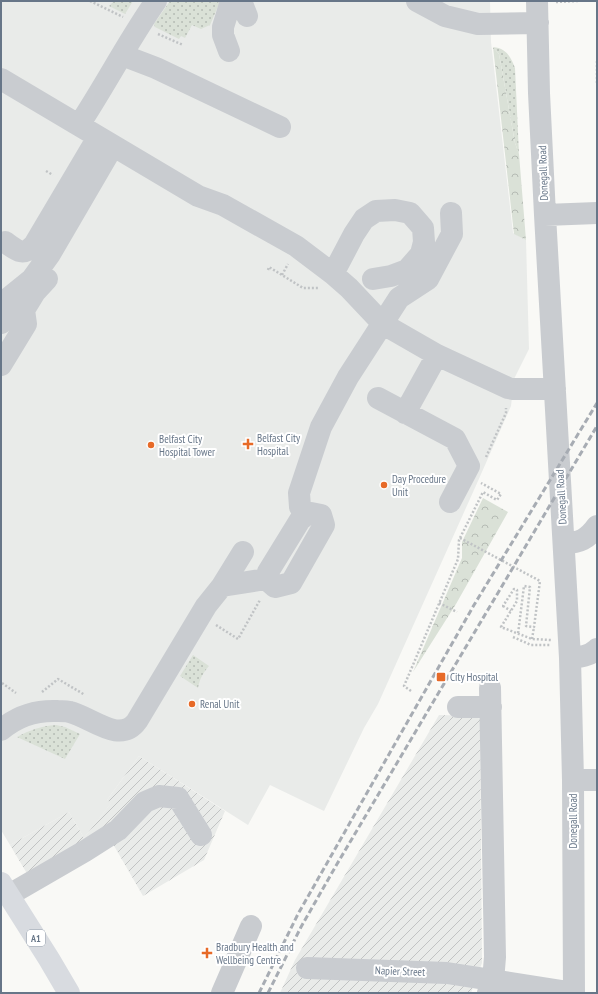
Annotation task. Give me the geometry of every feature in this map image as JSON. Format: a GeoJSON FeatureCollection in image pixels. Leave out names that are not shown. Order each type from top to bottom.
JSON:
{"type":"FeatureCollection","features":[{"type":"Feature","properties":{"kind":"main road","name":"A1"},"geometry":{"type":"LineString","coordinates":[[5,889],[69,993]]}},
{"type":"Feature","properties":{"kind":"street"},"geometry":{"type":"LineString","coordinates":[[79,125],[139,25],[156,1]]}},
{"type":"Feature","properties":{"kind":"street"},"geometry":{"type":"LineString","coordinates":[[223,1],[220,13],[223,35],[229,52]]}},
{"type":"Feature","properties":{"kind":"street"},"geometry":{"type":"LineString","coordinates":[[222,26],[231,1]]}},
{"type":"Feature","properties":{"kind":"street"},"geometry":{"type":"LineString","coordinates":[[417,1],[445,16],[478,24],[538,23]]}},
{"type":"Feature","properties":{"kind":"street","name":"Donegall Road"},"geometry":{"type":"LineString","coordinates":[[538,1],[545,215],[570,647],[573,780],[574,992]]}},
{"type":"Feature","properties":{"kind":"street"},"geometry":{"type":"LineString","coordinates":[[122,55],[156,68],[280,127]]}},
{"type":"Feature","properties":{"kind":"street"},"geometry":{"type":"LineString","coordinates":[[1,79],[198,196],[223,205],[296,246],[341,281],[383,324],[437,354],[508,388],[555,395]]}},
{"type":"Feature","properties":{"kind":"street"},"geometry":{"type":"LineString","coordinates":[[5,242],[15,249],[23,252],[29,250],[106,142]]}},
{"type":"Feature","properties":{"kind":"street"},"geometry":{"type":"LineString","coordinates":[[1,323],[7,313],[7,299],[32,279],[50,254],[106,142]]}},
{"type":"Feature","properties":{"kind":"street"},"geometry":{"type":"LineString","coordinates":[[341,281],[354,234],[364,219],[376,211],[395,210],[410,213],[423,228],[424,242],[421,254],[407,270],[391,276],[373,279]]}},
{"type":"Feature","properties":{"kind":"street"},"geometry":{"type":"LineString","coordinates":[[222,586],[266,579],[268,572],[300,520],[306,515],[300,507],[299,493],[321,427],[348,377],[399,298],[428,278],[452,234],[451,213]]}},
{"type":"Feature","properties":{"kind":"street"},"geometry":{"type":"LineString","coordinates":[[545,215],[597,213]]}},
{"type":"Feature","properties":{"kind":"street"},"geometry":{"type":"LineString","coordinates":[[1,365],[26,324],[24,310],[36,292],[50,276]]}},
{"type":"Feature","properties":{"kind":"street"},"geometry":{"type":"LineString","coordinates":[[405,413],[437,354]]}},
{"type":"Feature","properties":{"kind":"street"},"geometry":{"type":"LineString","coordinates":[[378,398],[455,439],[469,466],[450,502]]}},
{"type":"Feature","properties":{"kind":"street"},"geometry":{"type":"LineString","coordinates":[[564,540],[578,543],[591,536],[597,526]]}},
{"type":"Feature","properties":{"kind":"street"},"geometry":{"type":"LineString","coordinates":[[1,730],[23,716],[50,710],[70,711],[106,728],[120,731],[129,730],[137,721],[206,606],[222,586],[243,552]]}},
{"type":"Feature","properties":{"kind":"street"},"geometry":{"type":"LineString","coordinates":[[570,647],[583,656],[594,652],[597,649]]}},
{"type":"Feature","properties":{"kind":"street"},"geometry":{"type":"LineString","coordinates":[[458,707],[490,698],[495,956],[491,987]]}},
{"type":"Feature","properties":{"kind":"street"},"geometry":{"type":"LineString","coordinates":[[573,780],[597,780]]}},
{"type":"Feature","properties":{"kind":"street"},"geometry":{"type":"LineString","coordinates":[[5,889],[85,851],[118,830],[145,802],[159,796],[178,798],[201,835]]}},
{"type":"Feature","properties":{"kind":"street"},"geometry":{"type":"LineString","coordinates":[[222,993],[251,926]]}},
{"type":"Feature","properties":{"kind":"street","name":"Napier Street"},"geometry":{"type":"LineString","coordinates":[[307,968],[446,973],[491,987],[574,992]]}},
{"type":"Feature","properties":{"kind":"path"},"geometry":{"type":"LineString","coordinates":[[90,1],[183,45]]}},
{"type":"Feature","properties":{"kind":"path"},"geometry":{"type":"LineString","coordinates":[[98,5],[100,1]]}},
{"type":"Feature","properties":{"kind":"path"},"geometry":{"type":"LineString","coordinates":[[597,61],[597,84]]}},
{"type":"Feature","properties":{"kind":"path"},"geometry":{"type":"LineString","coordinates":[[46,171],[53,175]]}},
{"type":"Feature","properties":{"kind":"path"},"geometry":{"type":"LineString","coordinates":[[282,275],[288,264]]}},
{"type":"Feature","properties":{"kind":"path"},"geometry":{"type":"LineString","coordinates":[[268,270],[269,267],[303,288],[341,281]]}},
{"type":"Feature","properties":{"kind":"path"},"geometry":{"type":"LineString","coordinates":[[411,692],[404,686],[458,559],[460,538],[540,581],[532,639]]}},
{"type":"Feature","properties":{"kind":"path"},"geometry":{"type":"LineString","coordinates":[[518,634],[524,586],[530,587],[526,626],[534,627]]}},
{"type":"Feature","properties":{"kind":"path"},"geometry":{"type":"LineString","coordinates":[[511,611],[503,606],[514,588],[517,590],[517,601],[511,611],[501,627],[532,639],[570,647]]}},
{"type":"Feature","properties":{"kind":"path"},"geometry":{"type":"LineString","coordinates":[[439,603],[457,612]]}},
{"type":"Feature","properties":{"kind":"path"},"geometry":{"type":"LineString","coordinates":[[513,637],[531,645],[570,647]]}},
{"type":"Feature","properties":{"kind":"path"},"geometry":{"type":"LineString","coordinates":[[58,679],[89,697]]}},
{"type":"Feature","properties":{"kind":"path"},"geometry":{"type":"LineString","coordinates":[[1,684],[16,693]]}},
{"type":"Feature","properties":{"kind":"shaded area","name":"Belfast City Hospital"},"geometry":{"type":"Polygon","coordinates":[[[1,1],[490,1],[491,42],[513,233],[526,240],[529,349],[514,379],[511,406],[478,481],[378,704],[364,728],[324,811],[270,785],[248,825],[139,756],[107,800],[112,802],[84,838],[69,812],[10,845],[1,830],[1,1]]]}},
{"type":"Feature","properties":{"kind":"shaded area"},"geometry":{"type":"Polygon","coordinates":[[[439,715],[475,716],[480,719],[482,963],[471,993],[280,993],[295,960],[439,715]]]}},
{"type":"Feature","properties":{"kind":"shaded area"},"geometry":{"type":"Polygon","coordinates":[[[139,756],[225,811],[204,860],[143,896],[113,844],[35,887],[10,845],[69,812],[84,838],[111,803],[107,800],[139,756]]]}},
{"type":"Feature","properties":{"kind":"green space"},"geometry":{"type":"Polygon","coordinates":[[[114,1],[133,1],[125,14],[109,6],[114,1]]]}},
{"type":"Feature","properties":{"kind":"green space"},"geometry":{"type":"Polygon","coordinates":[[[170,1],[218,1],[219,4],[210,25],[201,29],[192,25],[185,38],[181,36],[179,39],[155,27],[154,24],[170,1]]]}},
{"type":"Feature","properties":{"kind":"green space"},"geometry":{"type":"Polygon","coordinates":[[[493,47],[505,51],[512,60],[515,68],[519,154],[515,143],[499,54],[493,47]]]}},
{"type":"Feature","properties":{"kind":"green space"},"geometry":{"type":"Polygon","coordinates":[[[493,47],[499,54],[515,143],[519,154],[526,240],[514,234],[493,47]]]}},
{"type":"Feature","properties":{"kind":"green space"},"geometry":{"type":"Polygon","coordinates":[[[483,498],[508,512],[456,604],[413,672],[462,558],[462,542],[483,498]]]}},
{"type":"Feature","properties":{"kind":"green space"},"geometry":{"type":"Polygon","coordinates":[[[193,655],[209,666],[202,676],[198,688],[180,676],[193,655]]]}},
{"type":"Feature","properties":{"kind":"green space"},"geometry":{"type":"Polygon","coordinates":[[[56,725],[65,727],[80,734],[65,759],[17,737],[26,732],[45,726],[56,725]]]}},
{"type":"Feature","properties":{"kind":"railway"},"geometry":{"type":"LineString","coordinates":[[259,993],[298,914],[474,605],[597,403]]}},
{"type":"Feature","properties":{"kind":"railway"},"geometry":{"type":"LineString","coordinates":[[268,993],[301,927],[337,864],[597,426]]}},
{"type":"Feature","properties":{"kind":"place","name":"Belfast City Hospital"},"geometry":{"type":"Point","coordinates":[248,444]}},
{"type":"Feature","properties":{"kind":"place","name":"Belfast City Hospital Tower"},"geometry":{"type":"Point","coordinates":[151,445]}},
{"type":"Feature","properties":{"kind":"place","name":"Day Procedure Unit"},"geometry":{"type":"Point","coordinates":[384,485]}},
{"type":"Feature","properties":{"kind":"place","name":"City Hospital"},"geometry":{"type":"Point","coordinates":[441,677]}},
{"type":"Feature","properties":{"kind":"place","name":"Renal Unit"},"geometry":{"type":"Point","coordinates":[192,704]}},
{"type":"Feature","properties":{"kind":"place","name":"Bradbury Health and Wellbeing Centre"},"geometry":{"type":"Point","coordinates":[207,953]}}]}
